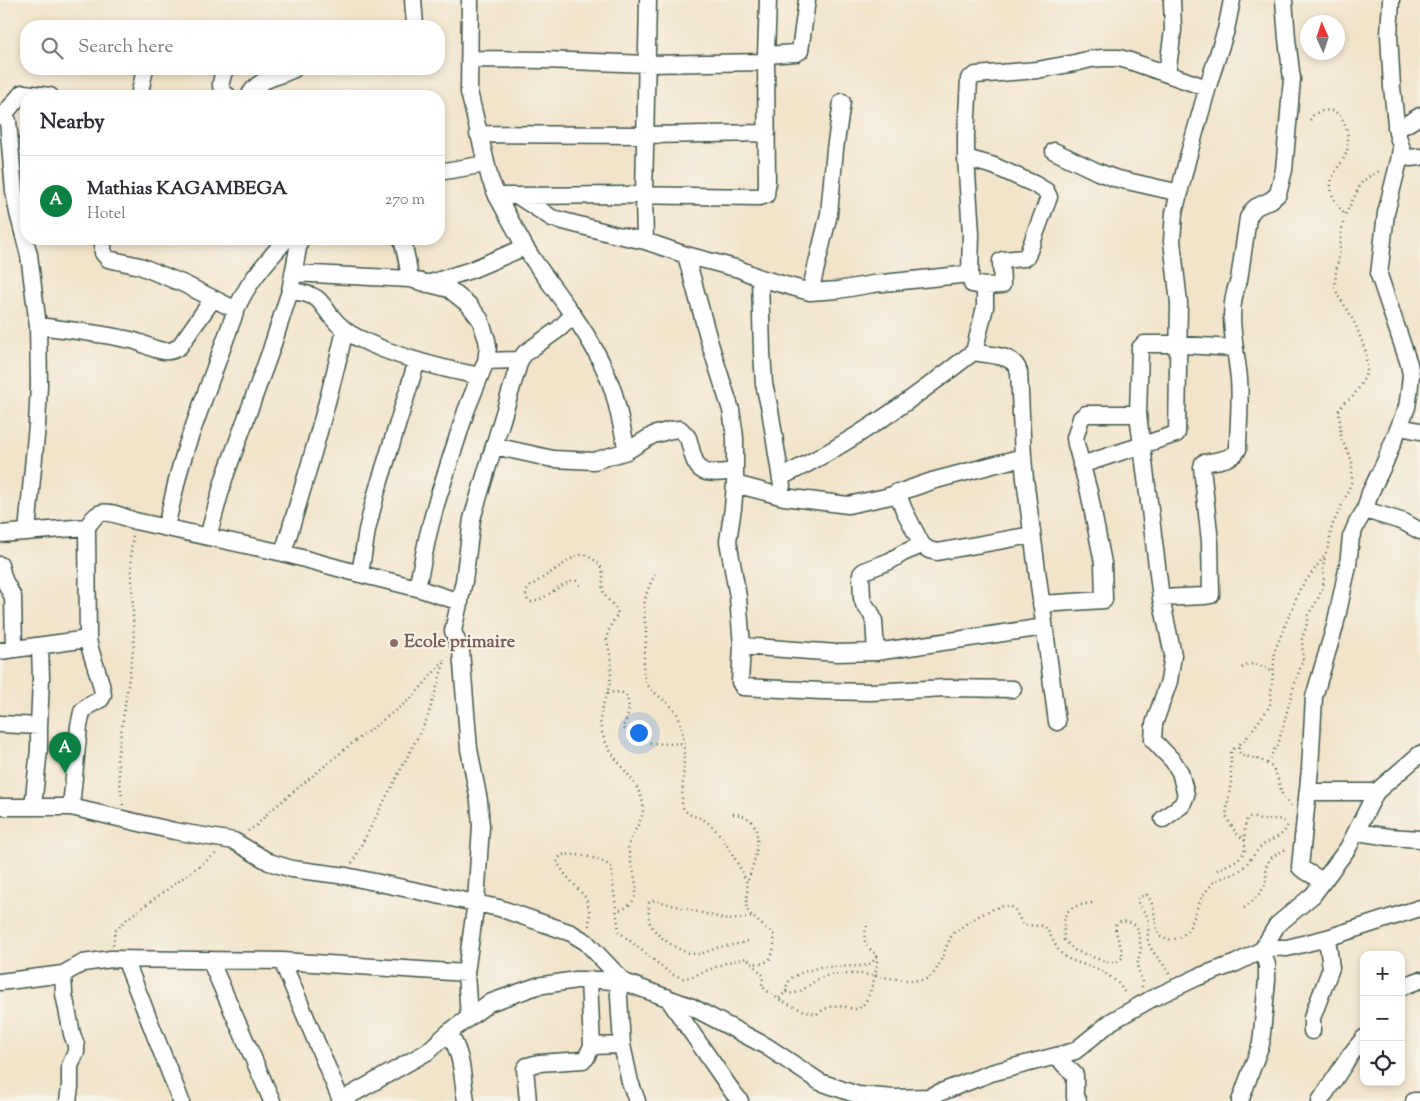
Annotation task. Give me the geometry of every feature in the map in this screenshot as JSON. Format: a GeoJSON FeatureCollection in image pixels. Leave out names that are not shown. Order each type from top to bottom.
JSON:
{"type":"FeatureCollection","features":[{"type":"Feature","properties":{"kind":"street"},"geometry":{"type":"LineString","coordinates":[[413,0],[415,20]]}},
{"type":"Feature","properties":{"kind":"street"},"geometry":{"type":"LineString","coordinates":[[470,0],[469,92],[486,164],[497,196],[525,247],[588,336],[614,394],[627,451]]}},
{"type":"Feature","properties":{"kind":"street"},"geometry":{"type":"LineString","coordinates":[[645,241],[644,195],[648,0]]}},
{"type":"Feature","properties":{"kind":"street"},"geometry":{"type":"LineString","coordinates":[[497,196],[759,196],[766,194],[768,186],[766,58],[768,0]]}},
{"type":"Feature","properties":{"kind":"street"},"geometry":{"type":"LineString","coordinates":[[470,58],[647,64],[766,58],[796,53],[800,51],[807,0]]}},
{"type":"Feature","properties":{"kind":"street"},"geometry":{"type":"LineString","coordinates":[[1167,74],[1171,47],[1172,0]]}},
{"type":"Feature","properties":{"kind":"street"},"geometry":{"type":"LineString","coordinates":[[1081,465],[1176,434],[1177,432],[1179,303],[1172,241],[1174,213],[1207,88],[1226,30],[1232,0]]}},
{"type":"Feature","properties":{"kind":"street"},"geometry":{"type":"LineString","coordinates":[[1161,598],[1211,595],[1212,567],[1202,466],[1203,463],[1232,456],[1238,449],[1239,381],[1234,348],[1232,314],[1248,218],[1256,207],[1271,200],[1278,194],[1284,170],[1292,79],[1284,0]]}},
{"type":"Feature","properties":{"kind":"street"},"geometry":{"type":"LineString","coordinates":[[1323,881],[1300,867],[1308,792],[1314,697],[1335,626],[1348,565],[1351,537],[1365,510],[1370,492],[1400,427],[1410,394],[1411,375],[1409,364],[1379,274],[1386,213],[1400,155],[1389,40],[1391,0]]}},
{"type":"Feature","properties":{"kind":"street"},"geometry":{"type":"LineString","coordinates":[[966,158],[994,166],[1034,184],[1046,191],[1049,197],[1027,256],[1001,261],[1002,286],[972,284],[970,274],[971,233],[966,158],[969,79],[973,76],[1037,70],[1091,59],[1119,58],[1207,88]]}},
{"type":"Feature","properties":{"kind":"street"},"geometry":{"type":"LineString","coordinates":[[140,90],[144,75]]}},
{"type":"Feature","properties":{"kind":"street"},"geometry":{"type":"LineString","coordinates":[[222,90],[220,86],[223,75]]}},
{"type":"Feature","properties":{"kind":"street"},"geometry":{"type":"LineString","coordinates":[[253,90],[264,80],[278,75]]}},
{"type":"Feature","properties":{"kind":"street"},"geometry":{"type":"LineString","coordinates":[[20,96],[1,116],[8,121],[20,190],[18,213],[20,221]]}},
{"type":"Feature","properties":{"kind":"street"},"geometry":{"type":"LineString","coordinates":[[810,292],[829,214],[835,149],[842,102]]}},
{"type":"Feature","properties":{"kind":"street"},"geometry":{"type":"LineString","coordinates":[[1396,127],[1404,125],[1420,116]]}},
{"type":"Feature","properties":{"kind":"street"},"geometry":{"type":"LineString","coordinates":[[478,134],[646,135],[767,133]]}},
{"type":"Feature","properties":{"kind":"street"},"geometry":{"type":"LineString","coordinates":[[1054,150],[1114,178],[1180,193]]}},
{"type":"Feature","properties":{"kind":"street"},"geometry":{"type":"LineString","coordinates":[[1400,155],[1420,158]]}},
{"type":"Feature","properties":{"kind":"street"},"geometry":{"type":"LineString","coordinates":[[445,171],[486,164]]}},
{"type":"Feature","properties":{"kind":"street"},"geometry":{"type":"LineString","coordinates":[[518,196],[552,218],[645,241],[810,292],[970,274]]}},
{"type":"Feature","properties":{"kind":"street"},"geometry":{"type":"LineString","coordinates":[[26,245],[38,326],[39,385],[27,532]]}},
{"type":"Feature","properties":{"kind":"street"},"geometry":{"type":"LineString","coordinates":[[103,245],[103,253],[108,259],[140,266],[184,284],[236,310]]}},
{"type":"Feature","properties":{"kind":"street"},"geometry":{"type":"LineString","coordinates":[[166,528],[178,472],[242,295],[250,281],[288,245]]}},
{"type":"Feature","properties":{"kind":"street"},"geometry":{"type":"LineString","coordinates":[[208,536],[224,479],[271,350],[290,290],[293,274],[292,245]]}},
{"type":"Feature","properties":{"kind":"street"},"geometry":{"type":"LineString","coordinates":[[403,245],[410,279]]}},
{"type":"Feature","properties":{"kind":"street"},"geometry":{"type":"LineString","coordinates":[[427,284],[471,270],[525,247]]}},
{"type":"Feature","properties":{"kind":"street"},"geometry":{"type":"LineString","coordinates":[[686,255],[710,344],[731,410],[735,438],[735,477],[728,549],[738,596],[742,646],[740,682],[743,687],[871,692],[946,688],[1013,688]]}},
{"type":"Feature","properties":{"kind":"street"},"geometry":{"type":"LineString","coordinates":[[293,274],[410,279],[449,289],[475,311],[480,319],[488,348],[483,368],[466,411],[436,504],[417,588]]}},
{"type":"Feature","properties":{"kind":"street"},"geometry":{"type":"LineString","coordinates":[[760,278],[764,384],[784,496]]}},
{"type":"Feature","properties":{"kind":"street"},"geometry":{"type":"LineString","coordinates":[[985,286],[985,307],[975,344],[976,350],[979,353],[1010,359],[1016,362],[1020,372],[1023,457],[1057,722]]}},
{"type":"Feature","properties":{"kind":"street"},"geometry":{"type":"LineString","coordinates":[[290,290],[315,298],[345,330],[357,338],[417,361],[444,369],[483,368],[520,360]]}},
{"type":"Feature","properties":{"kind":"street"},"geometry":{"type":"LineString","coordinates":[[38,326],[110,335],[134,340],[159,350],[172,351],[179,347],[213,299]]}},
{"type":"Feature","properties":{"kind":"street"},"geometry":{"type":"LineString","coordinates":[[469,1017],[466,973],[476,902],[481,826],[479,801],[469,749],[461,651],[453,631],[464,581],[472,519],[520,360],[524,353],[559,329],[573,315]]}},
{"type":"Feature","properties":{"kind":"street"},"geometry":{"type":"LineString","coordinates":[[283,553],[333,381],[345,330]]}},
{"type":"Feature","properties":{"kind":"street"},"geometry":{"type":"LineString","coordinates":[[1163,818],[1182,805],[1186,795],[1180,772],[1173,760],[1153,740],[1154,724],[1169,681],[1173,655],[1161,598],[1138,414],[1141,347],[1144,344],[1234,348]]}},
{"type":"Feature","properties":{"kind":"street"},"geometry":{"type":"LineString","coordinates":[[781,477],[809,464],[881,420],[934,383],[976,350]]}},
{"type":"Feature","properties":{"kind":"street"},"geometry":{"type":"LineString","coordinates":[[360,574],[367,530],[376,494],[417,361]]}},
{"type":"Feature","properties":{"kind":"street"},"geometry":{"type":"LineString","coordinates":[[1041,604],[1104,600],[1103,563],[1089,492],[1075,438],[1078,424],[1086,414],[1138,414]]}},
{"type":"Feature","properties":{"kind":"street"},"geometry":{"type":"LineString","coordinates":[[1400,427],[1420,431]]}},
{"type":"Feature","properties":{"kind":"street"},"geometry":{"type":"LineString","coordinates":[[494,446],[553,459],[594,461],[627,451],[653,435],[680,429],[687,436],[694,458],[700,469],[705,472],[715,472],[735,477],[784,496],[848,505],[872,500],[932,481],[1023,457]]}},
{"type":"Feature","properties":{"kind":"street"},"geometry":{"type":"LineString","coordinates":[[897,492],[922,545],[929,550],[936,552],[1032,535]]}},
{"type":"Feature","properties":{"kind":"street"},"geometry":{"type":"LineString","coordinates":[[1365,510],[1404,522],[1420,530]]}},
{"type":"Feature","properties":{"kind":"street"},"geometry":{"type":"LineString","coordinates":[[71,807],[82,712],[104,695],[88,639],[87,527],[96,515],[104,512],[119,515],[138,522],[283,553],[417,588],[460,602]]}},
{"type":"Feature","properties":{"kind":"street"},"geometry":{"type":"LineString","coordinates":[[0,534],[87,527]]}},
{"type":"Feature","properties":{"kind":"street"},"geometry":{"type":"LineString","coordinates":[[876,652],[874,621],[862,598],[862,572],[922,545]]}},
{"type":"Feature","properties":{"kind":"street"},"geometry":{"type":"LineString","coordinates":[[0,565],[4,580],[13,597],[7,650],[88,639]]}},
{"type":"Feature","properties":{"kind":"street"},"geometry":{"type":"LineString","coordinates":[[742,646],[836,653],[876,652],[1044,626]]}},
{"type":"Feature","properties":{"kind":"street"},"geometry":{"type":"LineString","coordinates":[[33,807],[39,749],[40,646]]}},
{"type":"Feature","properties":{"kind":"street"},"geometry":{"type":"LineString","coordinates":[[0,724],[39,726]]}},
{"type":"Feature","properties":{"kind":"street"},"geometry":{"type":"LineString","coordinates":[[1240,1101],[1261,1044],[1267,980],[1263,949],[1277,925],[1313,895],[1348,848],[1376,792],[1420,754]]}},
{"type":"Feature","properties":{"kind":"street"},"geometry":{"type":"LineString","coordinates":[[1398,773],[1420,772]]}},
{"type":"Feature","properties":{"kind":"street"},"geometry":{"type":"LineString","coordinates":[[1308,792],[1376,792]]}},
{"type":"Feature","properties":{"kind":"street"},"geometry":{"type":"LineString","coordinates":[[0,807],[71,807],[174,831],[234,841],[269,862],[292,869],[346,876],[476,902],[500,908],[571,932],[586,942],[621,981],[622,1045],[630,1082],[637,1101]]}},
{"type":"Feature","properties":{"kind":"street"},"geometry":{"type":"LineString","coordinates":[[1357,832],[1420,840]]}},
{"type":"Feature","properties":{"kind":"street"},"geometry":{"type":"LineString","coordinates":[[928,1097],[991,1073],[1075,1050],[1112,1021],[1151,999],[1198,977],[1236,963],[1263,949],[1287,948],[1327,938],[1420,908]]}},
{"type":"Feature","properties":{"kind":"street"},"geometry":{"type":"LineString","coordinates":[[1312,1031],[1312,1018],[1330,968],[1327,938]]}},
{"type":"Feature","properties":{"kind":"street"},"geometry":{"type":"LineString","coordinates":[[0,982],[63,974],[84,963],[118,959],[282,961],[466,973]]}},
{"type":"Feature","properties":{"kind":"street"},"geometry":{"type":"LineString","coordinates":[[118,959],[181,1101]]}},
{"type":"Feature","properties":{"kind":"street"},"geometry":{"type":"LineString","coordinates":[[210,960],[272,1101]]}},
{"type":"Feature","properties":{"kind":"street"},"geometry":{"type":"LineString","coordinates":[[282,961],[345,1099],[427,1052],[448,1033],[489,1003],[537,986],[605,980],[621,981],[703,1012],[766,1046],[820,1082],[860,1098],[928,1097],[945,1101]]}},
{"type":"Feature","properties":{"kind":"street"},"geometry":{"type":"LineString","coordinates":[[63,974],[64,994],[76,1052],[70,1066],[68,1101]]}},
{"type":"Feature","properties":{"kind":"street"},"geometry":{"type":"LineString","coordinates":[[528,1101],[525,1069],[527,1066],[538,1063],[583,1060],[586,1058],[592,1046],[589,980]]}},
{"type":"Feature","properties":{"kind":"street"},"geometry":{"type":"LineString","coordinates":[[1405,986],[1420,980]]}},
{"type":"Feature","properties":{"kind":"street"},"geometry":{"type":"LineString","coordinates":[[667,998],[740,1101]]}},
{"type":"Feature","properties":{"kind":"street"},"geometry":{"type":"LineString","coordinates":[[448,1033],[456,1044],[459,1055],[466,1101]]}},
{"type":"Feature","properties":{"kind":"street"},"geometry":{"type":"LineString","coordinates":[[1320,1101],[1362,1041]]}},
{"type":"Feature","properties":{"kind":"street"},"geometry":{"type":"LineString","coordinates":[[592,1046],[622,1045]]}},
{"type":"Feature","properties":{"kind":"street"},"geometry":{"type":"LineString","coordinates":[[1060,1055],[1066,1068],[1075,1075],[1075,1098],[1078,1101]]}},
{"type":"Feature","properties":{"kind":"street"},"geometry":{"type":"LineString","coordinates":[[1414,1101],[1420,1100]]}},
{"type":"Feature","properties":{"kind":"path"},"geometry":{"type":"LineString","coordinates":[[1310,120],[1314,114],[1328,110],[1336,112],[1343,119],[1348,132],[1347,151],[1333,176],[1331,184],[1331,194],[1345,216]]}},
{"type":"Feature","properties":{"kind":"path"},"geometry":{"type":"LineString","coordinates":[[1267,764],[1279,741],[1303,660],[1302,638],[1308,621],[1308,615],[1317,602],[1324,582],[1323,568],[1332,526],[1352,480],[1352,461],[1341,438],[1340,410],[1345,402],[1352,398],[1367,371],[1366,352],[1356,326],[1338,296],[1335,286],[1341,231],[1345,216],[1362,182],[1400,155]]}},
{"type":"Feature","properties":{"kind":"path"},"geometry":{"type":"LineString","coordinates":[[125,820],[117,760],[134,644],[131,552],[133,534],[138,522]]}},
{"type":"Feature","properties":{"kind":"path"},"geometry":{"type":"LineString","coordinates":[[580,585],[576,581],[569,582],[537,602],[530,602],[526,598],[529,587],[574,557],[584,554],[596,561],[603,570],[603,590],[606,598],[616,608],[618,614],[611,624],[607,638],[612,662],[610,686],[601,710],[600,721],[603,736],[614,756],[636,787],[643,803],[643,813],[628,848],[637,891],[635,900],[626,909],[616,911]]}},
{"type":"Feature","properties":{"kind":"path"},"geometry":{"type":"LineString","coordinates":[[1292,811],[1292,807],[1283,797],[1276,772],[1272,767],[1242,755],[1238,750],[1240,744],[1270,706],[1275,650],[1300,590],[1325,555]]}},
{"type":"Feature","properties":{"kind":"path"},"geometry":{"type":"LineString","coordinates":[[655,574],[648,588],[644,606],[646,635],[646,648],[642,661],[644,672],[647,682],[657,695],[679,717],[684,752],[682,806],[690,815],[703,819],[710,824],[722,838],[746,883],[748,893],[746,905],[748,911],[774,935],[775,950],[770,958],[765,963],[753,962]]}},
{"type":"Feature","properties":{"kind":"path"},"geometry":{"type":"LineString","coordinates":[[118,959],[115,931],[128,918],[257,825],[269,812],[350,744],[413,697],[445,659],[427,719],[346,876]]}},
{"type":"Feature","properties":{"kind":"path"},"geometry":{"type":"LineString","coordinates":[[1242,668],[1246,665],[1256,664],[1273,672]]}},
{"type":"Feature","properties":{"kind":"path"},"geometry":{"type":"LineString","coordinates":[[607,693],[620,692],[628,698],[629,711],[627,721],[623,726],[628,735],[658,744],[671,745],[683,743]]}},
{"type":"Feature","properties":{"kind":"path"},"geometry":{"type":"LineString","coordinates":[[1239,748],[1231,752],[1231,781],[1226,815],[1236,833],[1246,841]]}},
{"type":"Feature","properties":{"kind":"path"},"geometry":{"type":"LineString","coordinates":[[733,814],[748,818],[754,825],[757,837],[757,849],[746,883]]}},
{"type":"Feature","properties":{"kind":"path"},"geometry":{"type":"LineString","coordinates":[[1174,988],[1165,965],[1149,946],[1147,940],[1150,924],[1137,899],[1143,895],[1147,895],[1150,898],[1159,936],[1168,940],[1186,934],[1203,896],[1213,884],[1220,878],[1240,870],[1264,845],[1284,833],[1290,816]]}},
{"type":"Feature","properties":{"kind":"path"},"geometry":{"type":"LineString","coordinates":[[1216,870],[1237,860],[1245,852],[1245,826],[1248,818],[1251,817],[1259,821],[1279,818],[1288,822]]}},
{"type":"Feature","properties":{"kind":"path"},"geometry":{"type":"LineString","coordinates":[[1287,828],[1289,833]]}},
{"type":"Feature","properties":{"kind":"path"},"geometry":{"type":"LineString","coordinates":[[1244,908],[1262,890],[1266,882],[1268,860],[1287,849],[1290,845]]}},
{"type":"Feature","properties":{"kind":"path"},"geometry":{"type":"LineString","coordinates":[[586,942],[590,912],[586,898],[557,862],[561,855],[585,856],[611,866],[619,932],[671,974],[683,978],[692,977],[728,962],[748,958],[763,974],[762,986],[768,992],[797,1008],[817,1014],[828,1006],[856,1009],[861,1007],[872,989],[878,955]]}},
{"type":"Feature","properties":{"kind":"path"},"geometry":{"type":"LineString","coordinates":[[747,940],[740,944],[720,947],[698,954],[684,952],[669,943],[651,924],[648,914],[649,903],[654,900],[728,920],[753,917]]}},
{"type":"Feature","properties":{"kind":"path"},"geometry":{"type":"LineString","coordinates":[[1092,903],[1076,905],[1066,914],[1063,922],[1064,940],[1074,950],[1106,962],[1117,962],[1122,958],[1122,951],[1115,931],[1116,924],[1121,921],[1128,921],[1137,926],[1141,949],[1137,965],[1142,982],[1142,989],[1138,994]]}},
{"type":"Feature","properties":{"kind":"path"},"geometry":{"type":"LineString","coordinates":[[786,992],[794,993],[821,978],[830,976],[858,974],[912,981],[925,980],[931,976],[938,966],[952,934],[966,923],[988,911],[1006,905],[1014,908],[1023,925],[1044,926],[1063,956],[1105,973],[1120,985],[1129,996]]}},
{"type":"Feature","properties":{"kind":"path"},"geometry":{"type":"LineString","coordinates":[[868,922],[863,936],[867,947],[878,955]]}},
{"type":"Feature","properties":{"kind":"path"},"geometry":{"type":"LineString","coordinates":[[779,998],[786,992],[791,978],[801,973],[820,968],[864,966],[872,963],[878,955]]}},
{"type":"Feature","properties":{"kind":"place","name":"Ecole primaire"},"geometry":{"type":"Point","coordinates":[394,643]}},
{"type":"Feature","properties":{"kind":"place","name":"Mathias KAGAMBEGA"},"geometry":{"type":"Point","coordinates":[65,773]}}]}
